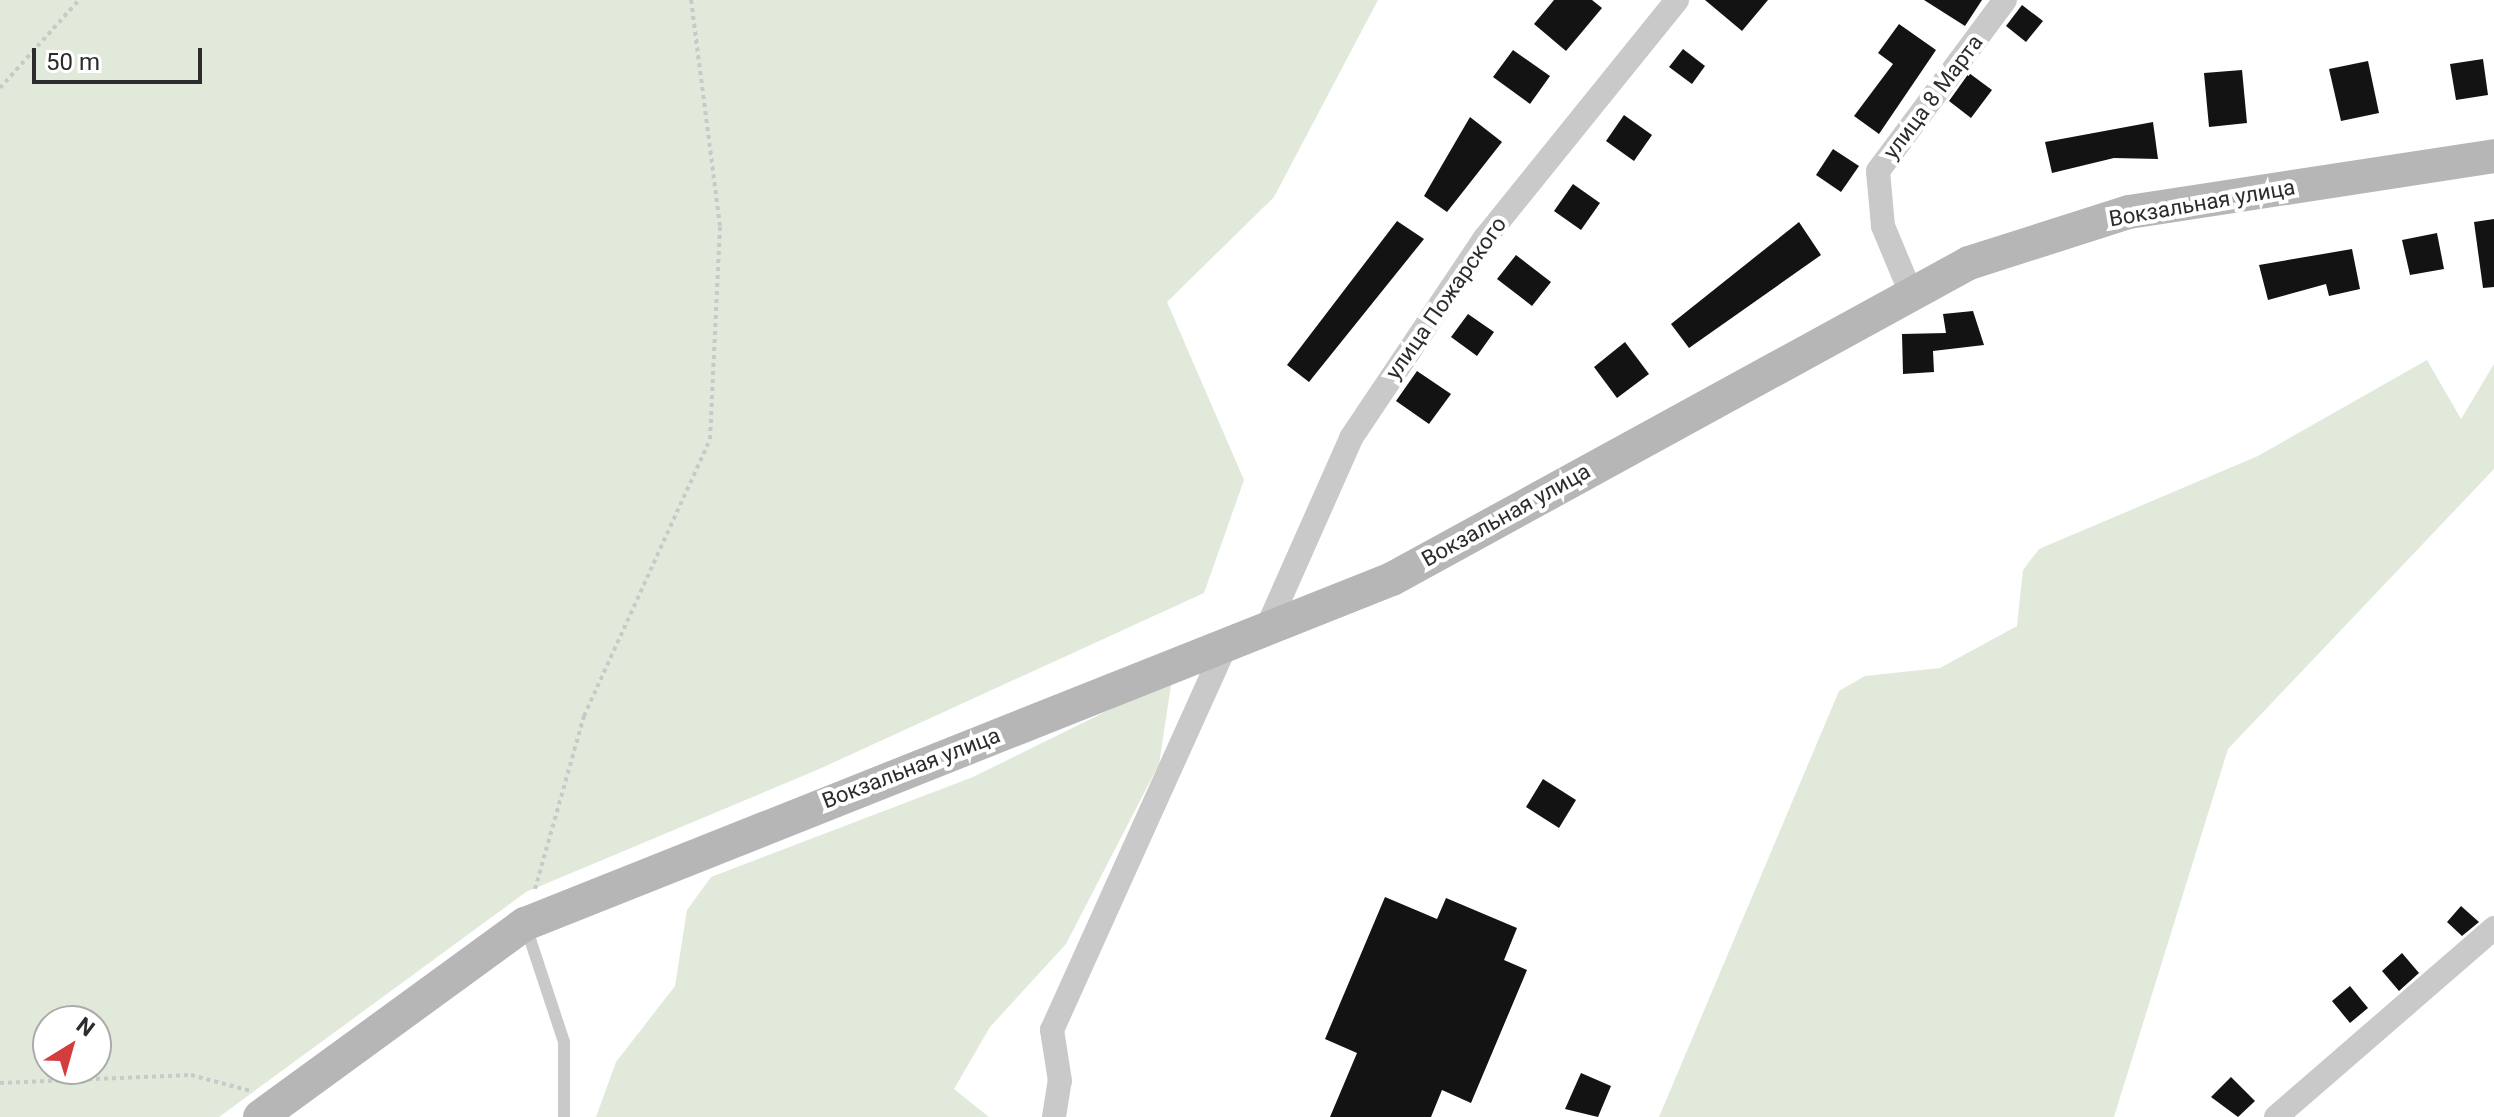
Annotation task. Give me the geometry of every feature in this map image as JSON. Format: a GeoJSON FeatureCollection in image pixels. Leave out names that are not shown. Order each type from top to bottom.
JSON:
{"type":"FeatureCollection","features":[{"type":"Feature","properties":{"kind":"street","name":"улица Пожарского"},"geometry":{"type":"LineString","coordinates":[[1267,628],[1351,438],[1485,238],[1677,0]]}},
{"type":"Feature","properties":{"kind":"street","name":"улица 8 Марта"},"geometry":{"type":"LineString","coordinates":[[1910,291],[1883,226],[1878,171],[2005,0]]}},
{"type":"Feature","properties":{"kind":"street","name":"Вокзальная улица"},"geometry":{"type":"LineString","coordinates":[[272,1108],[525,924],[1392,579],[1910,291],[1969,263],[2129,212],[2494,156]]}},
{"type":"Feature","properties":{"kind":"street"},"geometry":{"type":"LineString","coordinates":[[1054,1117],[1060,1081],[1052,1030],[1226,644]]}},
{"type":"Feature","properties":{"kind":"street"},"geometry":{"type":"LineString","coordinates":[[2276,1117],[2494,928]]}},
{"type":"Feature","properties":{"kind":"lane"},"geometry":{"type":"LineString","coordinates":[[525,924],[564,1042],[564,1117]]}},
{"type":"Feature","properties":{"kind":"path"},"geometry":{"type":"LineString","coordinates":[[0,88],[79,0]]}},
{"type":"Feature","properties":{"kind":"path"},"geometry":{"type":"LineString","coordinates":[[525,924],[584,716],[710,439],[720,226],[691,0]]}},
{"type":"Feature","properties":{"kind":"path"},"geometry":{"type":"LineString","coordinates":[[0,1083],[191,1075],[272,1108]]}},
{"type":"Feature","properties":{"kind":"shaded area"},"geometry":{"type":"Polygon","coordinates":[[[0,0],[1378,0],[1274,197],[1167,302],[1244,480],[1204,593],[817,770],[526,892],[219,1117],[0,1117],[0,0]]]}},
{"type":"Feature","properties":{"kind":"shaded area"},"geometry":{"type":"Polygon","coordinates":[[[2427,360],[2461,419],[2494,364],[2494,469],[2228,749],[2114,1117],[1659,1117],[1839,691],[1865,676],[1940,668],[2017,626],[2023,570],[2039,549],[2258,456],[2427,360]]]}},
{"type":"Feature","properties":{"kind":"shaded area"},"geometry":{"type":"Polygon","coordinates":[[[1172,679],[1159,764],[1066,944],[990,1027],[954,1089],[989,1117],[596,1117],[616,1062],[675,986],[687,910],[711,877],[973,777],[1172,679]]]}},
{"type":"Feature","properties":{"kind":"building"},"geometry":{"type":"Polygon","coordinates":[[[1554,0],[1592,0],[1602,8],[1566,51],[1534,24],[1554,0]]]}},
{"type":"Feature","properties":{"kind":"building"},"geometry":{"type":"Polygon","coordinates":[[[1705,0],[1768,0],[1742,31],[1705,0]]]}},
{"type":"Feature","properties":{"kind":"building"},"geometry":{"type":"Polygon","coordinates":[[[1924,0],[1982,0],[1965,26],[1924,0]]]}},
{"type":"Feature","properties":{"kind":"building"},"geometry":{"type":"Polygon","coordinates":[[[2022,5],[2043,21],[2026,42],[2006,26],[2022,5]]]}},
{"type":"Feature","properties":{"kind":"building"},"geometry":{"type":"Polygon","coordinates":[[[1899,24],[1936,50],[1879,134],[1854,116],[1893,64],[1878,53],[1899,24]]]}},
{"type":"Feature","properties":{"kind":"building"},"geometry":{"type":"Polygon","coordinates":[[[1683,49],[1705,66],[1692,84],[1669,67],[1683,49]]]}},
{"type":"Feature","properties":{"kind":"building"},"geometry":{"type":"Polygon","coordinates":[[[1513,50],[1550,76],[1530,104],[1493,77],[1513,50]]]}},
{"type":"Feature","properties":{"kind":"building"},"geometry":{"type":"Polygon","coordinates":[[[2483,59],[2488,95],[2456,100],[2450,64],[2483,59]]]}},
{"type":"Feature","properties":{"kind":"building"},"geometry":{"type":"Polygon","coordinates":[[[2368,61],[2379,113],[2341,121],[2329,69],[2368,61]]]}},
{"type":"Feature","properties":{"kind":"building"},"geometry":{"type":"Polygon","coordinates":[[[2242,70],[2247,123],[2209,127],[2204,73],[2242,70]]]}},
{"type":"Feature","properties":{"kind":"building"},"geometry":{"type":"Polygon","coordinates":[[[1969,73],[1992,90],[1971,118],[1949,101],[1969,73]]]}},
{"type":"Feature","properties":{"kind":"building"},"geometry":{"type":"Polygon","coordinates":[[[1624,115],[1652,135],[1634,161],[1606,141],[1624,115]]]}},
{"type":"Feature","properties":{"kind":"building"},"geometry":{"type":"Polygon","coordinates":[[[1470,117],[1502,142],[1447,212],[1424,196],[1470,117]]]}},
{"type":"Feature","properties":{"kind":"building"},"geometry":{"type":"Polygon","coordinates":[[[2153,122],[2158,159],[2114,158],[2052,173],[2045,142],[2153,122]]]}},
{"type":"Feature","properties":{"kind":"building"},"geometry":{"type":"Polygon","coordinates":[[[1833,149],[1859,166],[1841,192],[1816,175],[1833,149]]]}},
{"type":"Feature","properties":{"kind":"building"},"geometry":{"type":"Polygon","coordinates":[[[1573,184],[1600,203],[1581,230],[1554,211],[1573,184]]]}},
{"type":"Feature","properties":{"kind":"building"},"geometry":{"type":"Polygon","coordinates":[[[2494,219],[2494,287],[2483,288],[2474,222],[2494,219]]]}},
{"type":"Feature","properties":{"kind":"building"},"geometry":{"type":"Polygon","coordinates":[[[1397,221],[1424,239],[1309,382],[1287,365],[1397,221]]]}},
{"type":"Feature","properties":{"kind":"building"},"geometry":{"type":"Polygon","coordinates":[[[1799,222],[1821,255],[1689,348],[1671,324],[1799,222]]]}},
{"type":"Feature","properties":{"kind":"building"},"geometry":{"type":"Polygon","coordinates":[[[2437,233],[2444,269],[2410,275],[2402,240],[2437,233]]]}},
{"type":"Feature","properties":{"kind":"building"},"geometry":{"type":"Polygon","coordinates":[[[2352,249],[2360,289],[2329,296],[2326,284],[2268,300],[2259,265],[2352,249]]]}},
{"type":"Feature","properties":{"kind":"building"},"geometry":{"type":"Polygon","coordinates":[[[1516,255],[1551,282],[1532,306],[1497,279],[1516,255]]]}},
{"type":"Feature","properties":{"kind":"building"},"geometry":{"type":"Polygon","coordinates":[[[1973,311],[1984,345],[1933,351],[1934,372],[1903,374],[1902,334],[1946,333],[1943,314],[1973,311]]]}},
{"type":"Feature","properties":{"kind":"building"},"geometry":{"type":"Polygon","coordinates":[[[1468,314],[1494,332],[1477,356],[1451,337],[1468,314]]]}},
{"type":"Feature","properties":{"kind":"building"},"geometry":{"type":"Polygon","coordinates":[[[1625,342],[1649,374],[1617,398],[1594,367],[1625,342]]]}},
{"type":"Feature","properties":{"kind":"building"},"geometry":{"type":"Polygon","coordinates":[[[1417,371],[1451,394],[1429,424],[1396,401],[1417,371]]]}},
{"type":"Feature","properties":{"kind":"building"},"geometry":{"type":"Polygon","coordinates":[[[1543,779],[1576,800],[1559,828],[1526,807],[1543,779]]]}},
{"type":"Feature","properties":{"kind":"building"},"geometry":{"type":"Polygon","coordinates":[[[1385,897],[1437,919],[1446,898],[1517,928],[1504,960],[1527,970],[1471,1103],[1442,1090],[1431,1117],[1330,1117],[1357,1053],[1325,1039],[1385,897]]]}},
{"type":"Feature","properties":{"kind":"building"},"geometry":{"type":"Polygon","coordinates":[[[2461,906],[2479,922],[2462,936],[2447,922],[2461,906]]]}},
{"type":"Feature","properties":{"kind":"building"},"geometry":{"type":"Polygon","coordinates":[[[2402,953],[2419,973],[2399,991],[2382,971],[2402,953]]]}},
{"type":"Feature","properties":{"kind":"building"},"geometry":{"type":"Polygon","coordinates":[[[2350,986],[2368,1008],[2350,1023],[2332,1001],[2350,986]]]}},
{"type":"Feature","properties":{"kind":"building"},"geometry":{"type":"Polygon","coordinates":[[[1581,1073],[1611,1086],[1598,1117],[1565,1109],[1581,1073]]]}},
{"type":"Feature","properties":{"kind":"building"},"geometry":{"type":"Polygon","coordinates":[[[2231,1077],[2255,1101],[2238,1117],[2211,1097],[2231,1077]]]}}]}
